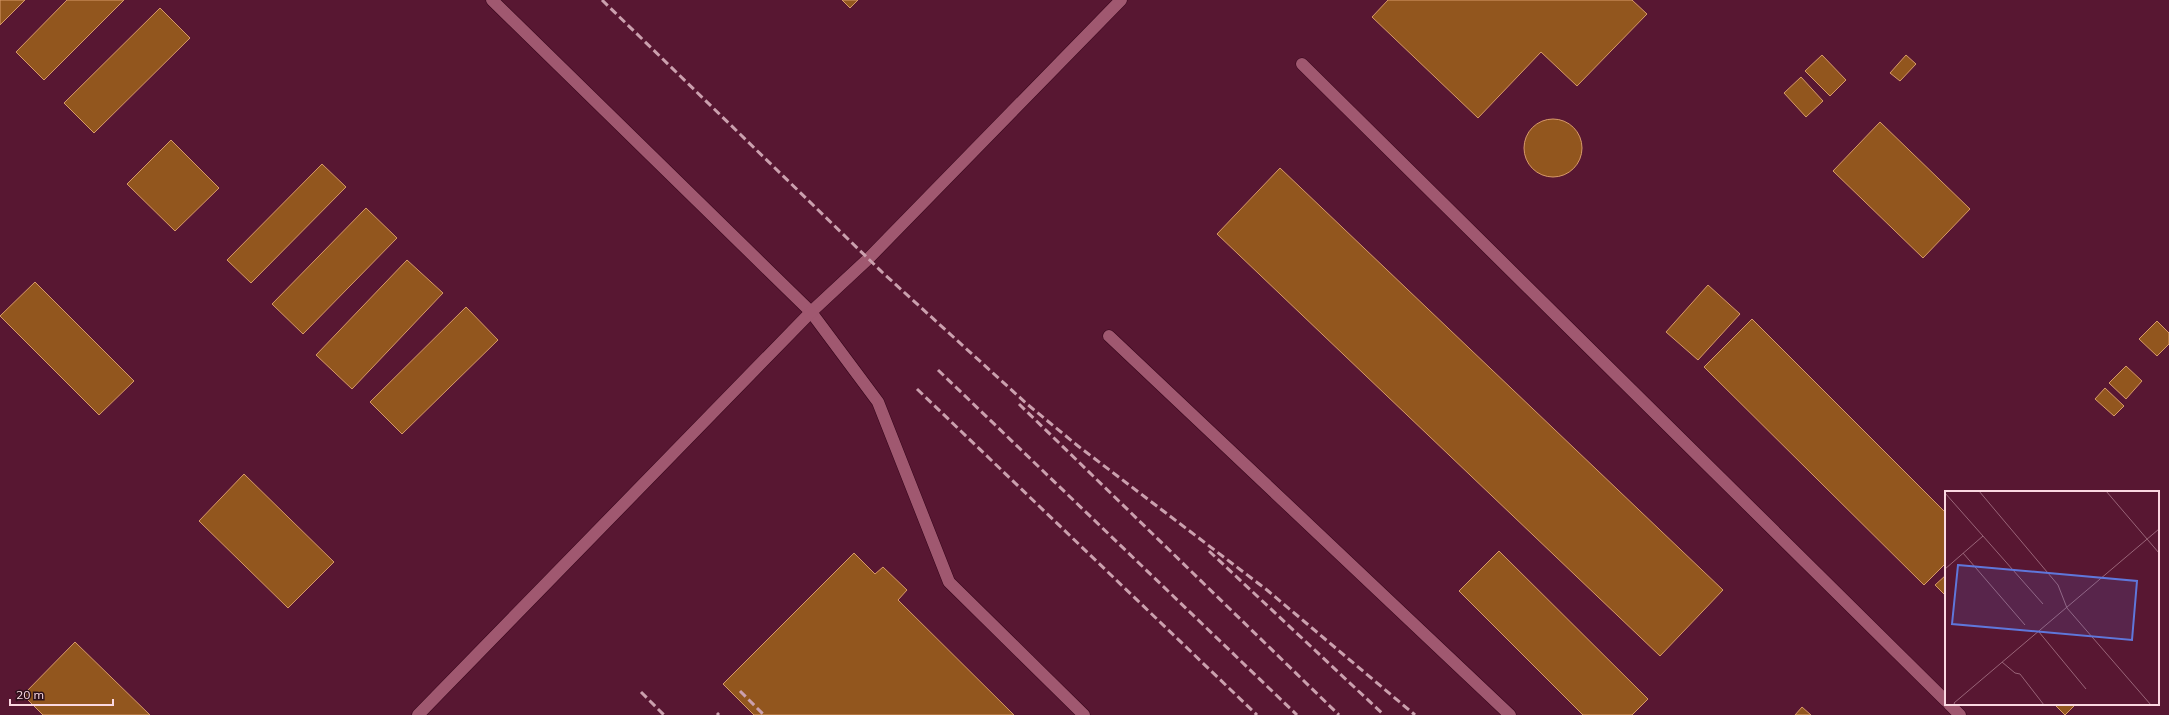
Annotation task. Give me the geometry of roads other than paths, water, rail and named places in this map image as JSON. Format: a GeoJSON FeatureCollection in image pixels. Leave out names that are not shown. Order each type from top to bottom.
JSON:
{"type":"FeatureCollection","features":[{"type":"Feature","properties":{"kind":"lane"},"geometry":{"type":"LineString","coordinates":[[492,0],[811,312],[878,402],[949,582],[1084,715]]}},
{"type":"Feature","properties":{"kind":"lane"},"geometry":{"type":"LineString","coordinates":[[418,715],[811,312],[869,258],[1121,0]]}},
{"type":"Feature","properties":{"kind":"lane"},"geometry":{"type":"LineString","coordinates":[[1302,64],[1945,700]]}},
{"type":"Feature","properties":{"kind":"lane"},"geometry":{"type":"LineString","coordinates":[[1109,336],[1510,715]]}},
{"type":"Feature","properties":{"kind":"lane"},"geometry":{"type":"LineString","coordinates":[[1950,705],[1960,715]]}},
{"type":"Feature","properties":{"kind":"railway"},"geometry":{"type":"LineString","coordinates":[[602,0],[883,273],[1027,404],[1078,446],[1267,590],[1415,715]]}},
{"type":"Feature","properties":{"kind":"railway"},"geometry":{"type":"LineString","coordinates":[[938,370],[1297,715]]}},
{"type":"Feature","properties":{"kind":"railway"},"geometry":{"type":"LineString","coordinates":[[917,389],[1257,715]]}},
{"type":"Feature","properties":{"kind":"railway"},"geometry":{"type":"LineString","coordinates":[[1019,404],[1339,715]]}},
{"type":"Feature","properties":{"kind":"railway"},"geometry":{"type":"LineString","coordinates":[[1209,551],[1384,715]]}},
{"type":"Feature","properties":{"kind":"railway"},"geometry":{"type":"LineString","coordinates":[[740,691],[764,715]]}},
{"type":"Feature","properties":{"kind":"railway"},"geometry":{"type":"LineString","coordinates":[[641,692],[664,715]]}}]}
